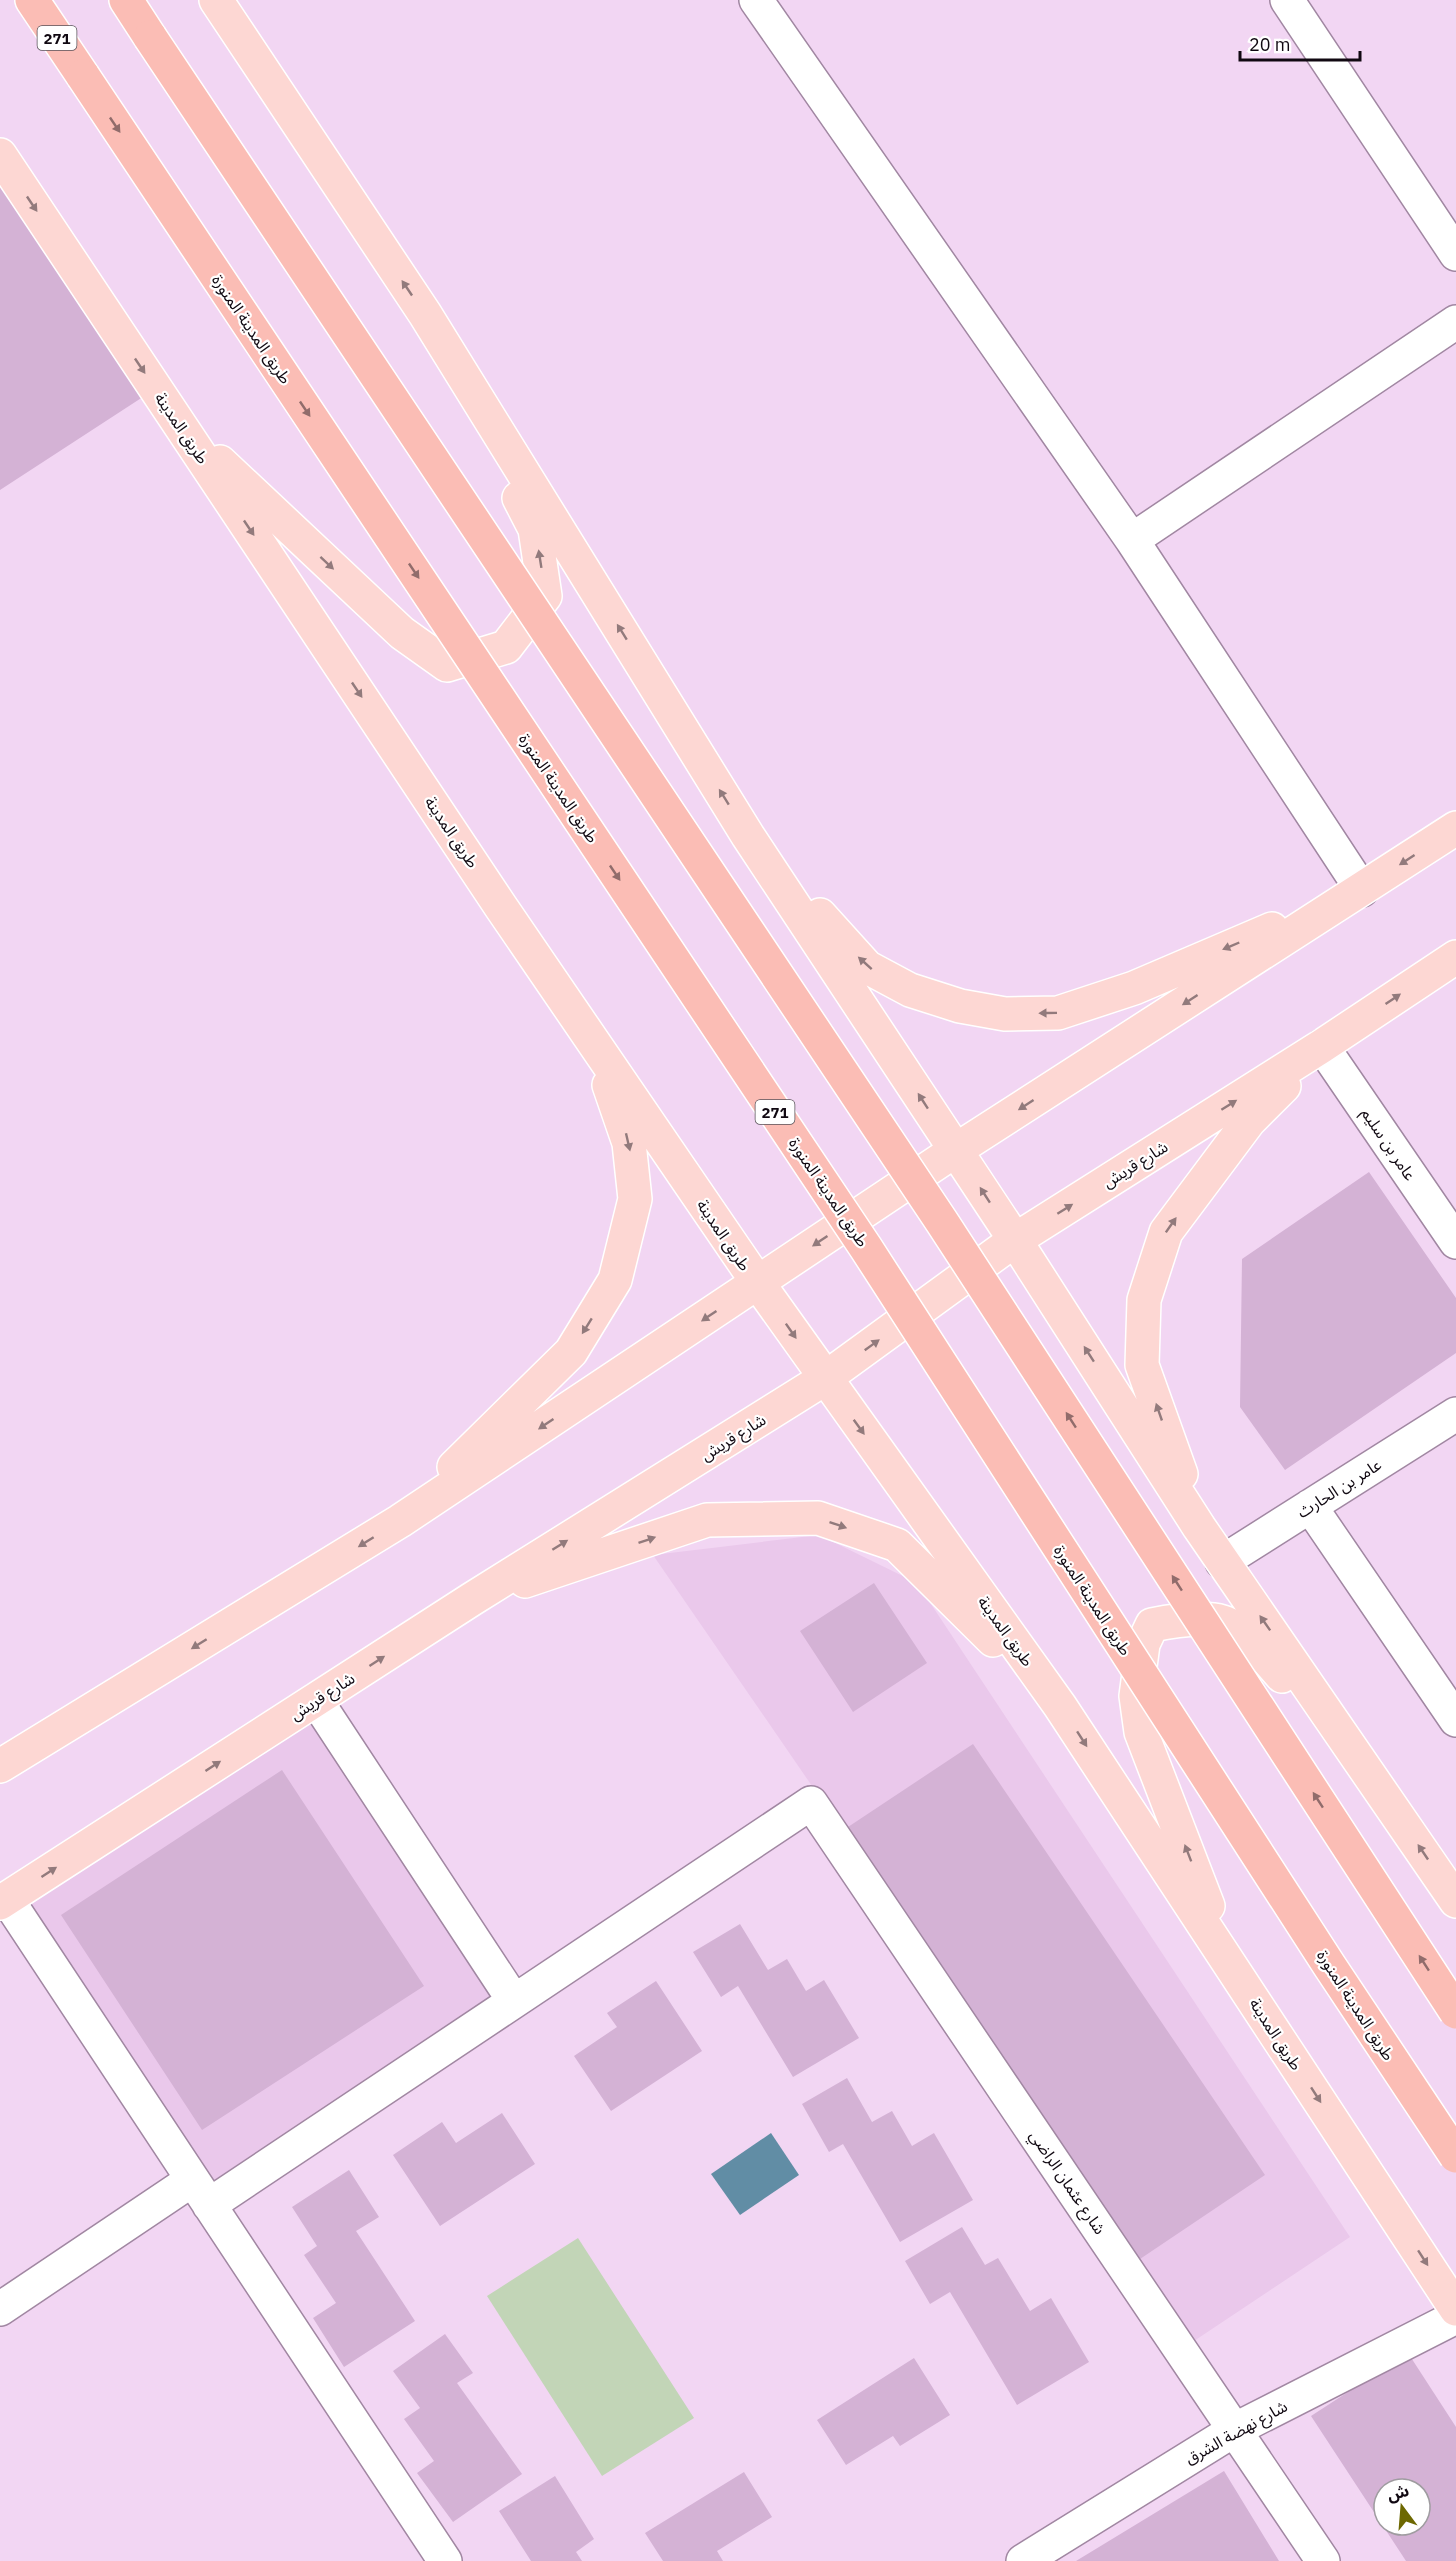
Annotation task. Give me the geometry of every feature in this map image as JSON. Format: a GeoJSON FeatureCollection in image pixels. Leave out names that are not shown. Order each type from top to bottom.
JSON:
{"type":"FeatureCollection","features":[{"type":"Feature","properties":{"kind":"highway","name":"طريق المدينة المنورة"},"geometry":{"type":"LineString","coordinates":[[32,0],[866,1248],[1323,1955],[1456,2156]]}},
{"type":"Feature","properties":{"kind":"highway"},"geometry":{"type":"LineString","coordinates":[[126,0],[942,1222],[1456,2012]]}},
{"type":"Feature","properties":{"kind":"main road"},"geometry":{"type":"LineString","coordinates":[[216,0],[425,314],[748,836],[1015,1240],[1222,1562],[1456,1901]]}},
{"type":"Feature","properties":{"kind":"main road","name":"طريق المدينة"},"geometry":{"type":"LineString","coordinates":[[0,155],[501,907],[824,1379],[1060,1706],[1456,2309]]}},
{"type":"Feature","properties":{"kind":"main road"},"geometry":{"type":"LineString","coordinates":[[178,422],[402,633],[447,665],[506,647],[545,596],[535,529],[425,314]]}},
{"type":"Feature","properties":{"kind":"main road"},"geometry":{"type":"LineString","coordinates":[[0,1766],[399,1521],[956,1150],[1456,828]]}},
{"type":"Feature","properties":{"kind":"main road"},"geometry":{"type":"LineString","coordinates":[[748,836],[867,967],[910,990],[960,1006],[1005,1014],[1058,1013],[1134,988],[1362,890]]}},
{"type":"Feature","properties":{"kind":"main road"},"geometry":{"type":"LineString","coordinates":[[399,1521],[571,1352],[615,1280],[635,1199],[629,1143],[609,1085],[501,907]]}},
{"type":"Feature","properties":{"kind":"main road","name":"شارع قريش"},"geometry":{"type":"LineString","coordinates":[[3,1901],[472,1599],[824,1379],[1015,1240],[1322,1046],[1456,957]]}},
{"type":"Feature","properties":{"kind":"main road"},"geometry":{"type":"LineString","coordinates":[[1199,1527],[1142,1365],[1144,1300],[1166,1232],[1249,1121],[1322,1046]]}},
{"type":"Feature","properties":{"kind":"main road"},"geometry":{"type":"LineString","coordinates":[[472,1599],[707,1520],[818,1518],[897,1545],[1060,1706]]}},
{"type":"Feature","properties":{"kind":"main road","name":"طريق المدينة المنورة"},"geometry":{"type":"LineString","coordinates":[[1232,1967],[1141,1732],[1136,1696],[1143,1644],[1152,1625],[1178,1620],[1224,1622],[1247,1640],[1262,1653],[1405,1826]]}},
{"type":"Feature","properties":{"kind":"street"},"geometry":{"type":"LineString","coordinates":[[756,0],[1132,540],[1362,890]]}},
{"type":"Feature","properties":{"kind":"street"},"geometry":{"type":"LineString","coordinates":[[1287,0],[1456,254]]}},
{"type":"Feature","properties":{"kind":"street"},"geometry":{"type":"LineString","coordinates":[[1132,540],[1456,321]]}},
{"type":"Feature","properties":{"kind":"street","name":"عامر بن سليم"},"geometry":{"type":"LineString","coordinates":[[1322,1046],[1456,1242]]}},
{"type":"Feature","properties":{"kind":"street","name":"عامر بن الحارث"},"geometry":{"type":"LineString","coordinates":[[1222,1562],[1456,1414]]}},
{"type":"Feature","properties":{"kind":"street"},"geometry":{"type":"LineString","coordinates":[[1310,1506],[1456,1720]]}},
{"type":"Feature","properties":{"kind":"street"},"geometry":{"type":"LineString","coordinates":[[0,2309],[200,2192],[514,2001],[316,1700]]}},
{"type":"Feature","properties":{"kind":"street","name":"شارع عثمان الراضي"},"geometry":{"type":"LineString","coordinates":[[514,2001],[811,1803],[1323,2561]]}},
{"type":"Feature","properties":{"kind":"street"},"geometry":{"type":"LineString","coordinates":[[3,1901],[445,2561]]}},
{"type":"Feature","properties":{"kind":"street","name":"شارع نهضة الشرق"},"geometry":{"type":"LineString","coordinates":[[1023,2561],[1236,2429],[1456,2317]]}},
{"type":"Feature","properties":{"kind":"shaded area"},"geometry":{"type":"Polygon","coordinates":[[[819,1535],[917,1583],[1350,2237],[1194,2341],[653,1555],[819,1535]]]}},
{"type":"Feature","properties":{"kind":"shaded area"},"geometry":{"type":"Polygon","coordinates":[[[312,1714],[501,1995],[210,2189],[22,1901],[312,1714]]]}},
{"type":"Feature","properties":{"kind":"green space"},"geometry":{"type":"Polygon","coordinates":[[[578,2238],[694,2418],[602,2476],[487,2296],[578,2238]]]}},
{"type":"Feature","properties":{"kind":"water"},"geometry":{"type":"Polygon","coordinates":[[[771,2133],[799,2175],[740,2215],[711,2174],[771,2133]]]}},
{"type":"Feature","properties":{"kind":"building"},"geometry":{"type":"Polygon","coordinates":[[[0,167],[149,393],[0,490],[0,167]]]}},
{"type":"Feature","properties":{"kind":"building"},"geometry":{"type":"Polygon","coordinates":[[[1369,1172],[1456,1298],[1456,1353],[1285,1470],[1240,1407],[1242,1259],[1369,1172]]]}},
{"type":"Feature","properties":{"kind":"building"},"geometry":{"type":"Polygon","coordinates":[[[874,1583],[927,1663],[853,1712],[800,1631],[874,1583]]]}},
{"type":"Feature","properties":{"kind":"building"},"geometry":{"type":"Polygon","coordinates":[[[973,1744],[1265,2175],[1140,2259],[848,1827],[973,1744]]]}},
{"type":"Feature","properties":{"kind":"building"},"geometry":{"type":"Polygon","coordinates":[[[282,1770],[424,1986],[202,2130],[61,1915],[282,1770]]]}},
{"type":"Feature","properties":{"kind":"building"},"geometry":{"type":"Polygon","coordinates":[[[740,1924],[768,1970],[787,1959],[806,1991],[824,1980],[859,2038],[793,2077],[738,1986],[721,1997],[693,1952],[740,1924]]]}},
{"type":"Feature","properties":{"kind":"building"},"geometry":{"type":"Polygon","coordinates":[[[656,1981],[702,2051],[611,2111],[574,2056],[617,2027],[607,2013],[656,1981]]]}},
{"type":"Feature","properties":{"kind":"building"},"geometry":{"type":"Polygon","coordinates":[[[847,2078],[872,2122],[892,2111],[912,2146],[934,2133],[973,2200],[900,2242],[843,2144],[829,2152],[802,2104],[847,2078]]]}},
{"type":"Feature","properties":{"kind":"building"},"geometry":{"type":"Polygon","coordinates":[[[502,2113],[535,2164],[440,2226],[393,2155],[442,2122],[456,2143],[502,2113]]]}},
{"type":"Feature","properties":{"kind":"building"},"geometry":{"type":"Polygon","coordinates":[[[349,2170],[379,2217],[356,2231],[415,2321],[344,2367],[313,2318],[336,2303],[304,2255],[317,2246],[292,2207],[349,2170]]]}},
{"type":"Feature","properties":{"kind":"building"},"geometry":{"type":"Polygon","coordinates":[[[962,2227],[985,2265],[998,2258],[1030,2311],[1051,2298],[1089,2362],[1017,2405],[950,2292],[930,2304],[905,2261],[962,2227]]]}},
{"type":"Feature","properties":{"kind":"building"},"geometry":{"type":"Polygon","coordinates":[[[445,2334],[473,2373],[457,2383],[522,2474],[453,2522],[417,2473],[434,2461],[404,2419],[420,2408],[393,2371],[445,2334]]]}},
{"type":"Feature","properties":{"kind":"building"},"geometry":{"type":"Polygon","coordinates":[[[1408,2353],[1456,2427],[1456,2561],[1406,2561],[1390,2537],[1432,2537],[1432,2477],[1372,2477],[1372,2509],[1311,2416],[1408,2353]]]}},
{"type":"Feature","properties":{"kind":"building"},"geometry":{"type":"Polygon","coordinates":[[[914,2358],[950,2415],[900,2446],[893,2436],[846,2465],[817,2420],[914,2358]]]}},
{"type":"Feature","properties":{"kind":"building"},"geometry":{"type":"Polygon","coordinates":[[[1224,2471],[1279,2561],[1076,2561],[1224,2471]]]}},
{"type":"Feature","properties":{"kind":"building"},"geometry":{"type":"Polygon","coordinates":[[[744,2472],[772,2517],[717,2551],[723,2561],[663,2561],[645,2533],[744,2472]]]}},
{"type":"Feature","properties":{"kind":"building"},"geometry":{"type":"Polygon","coordinates":[[[555,2476],[594,2539],[576,2552],[582,2561],[531,2561],[499,2511],[555,2476]]]}}]}
